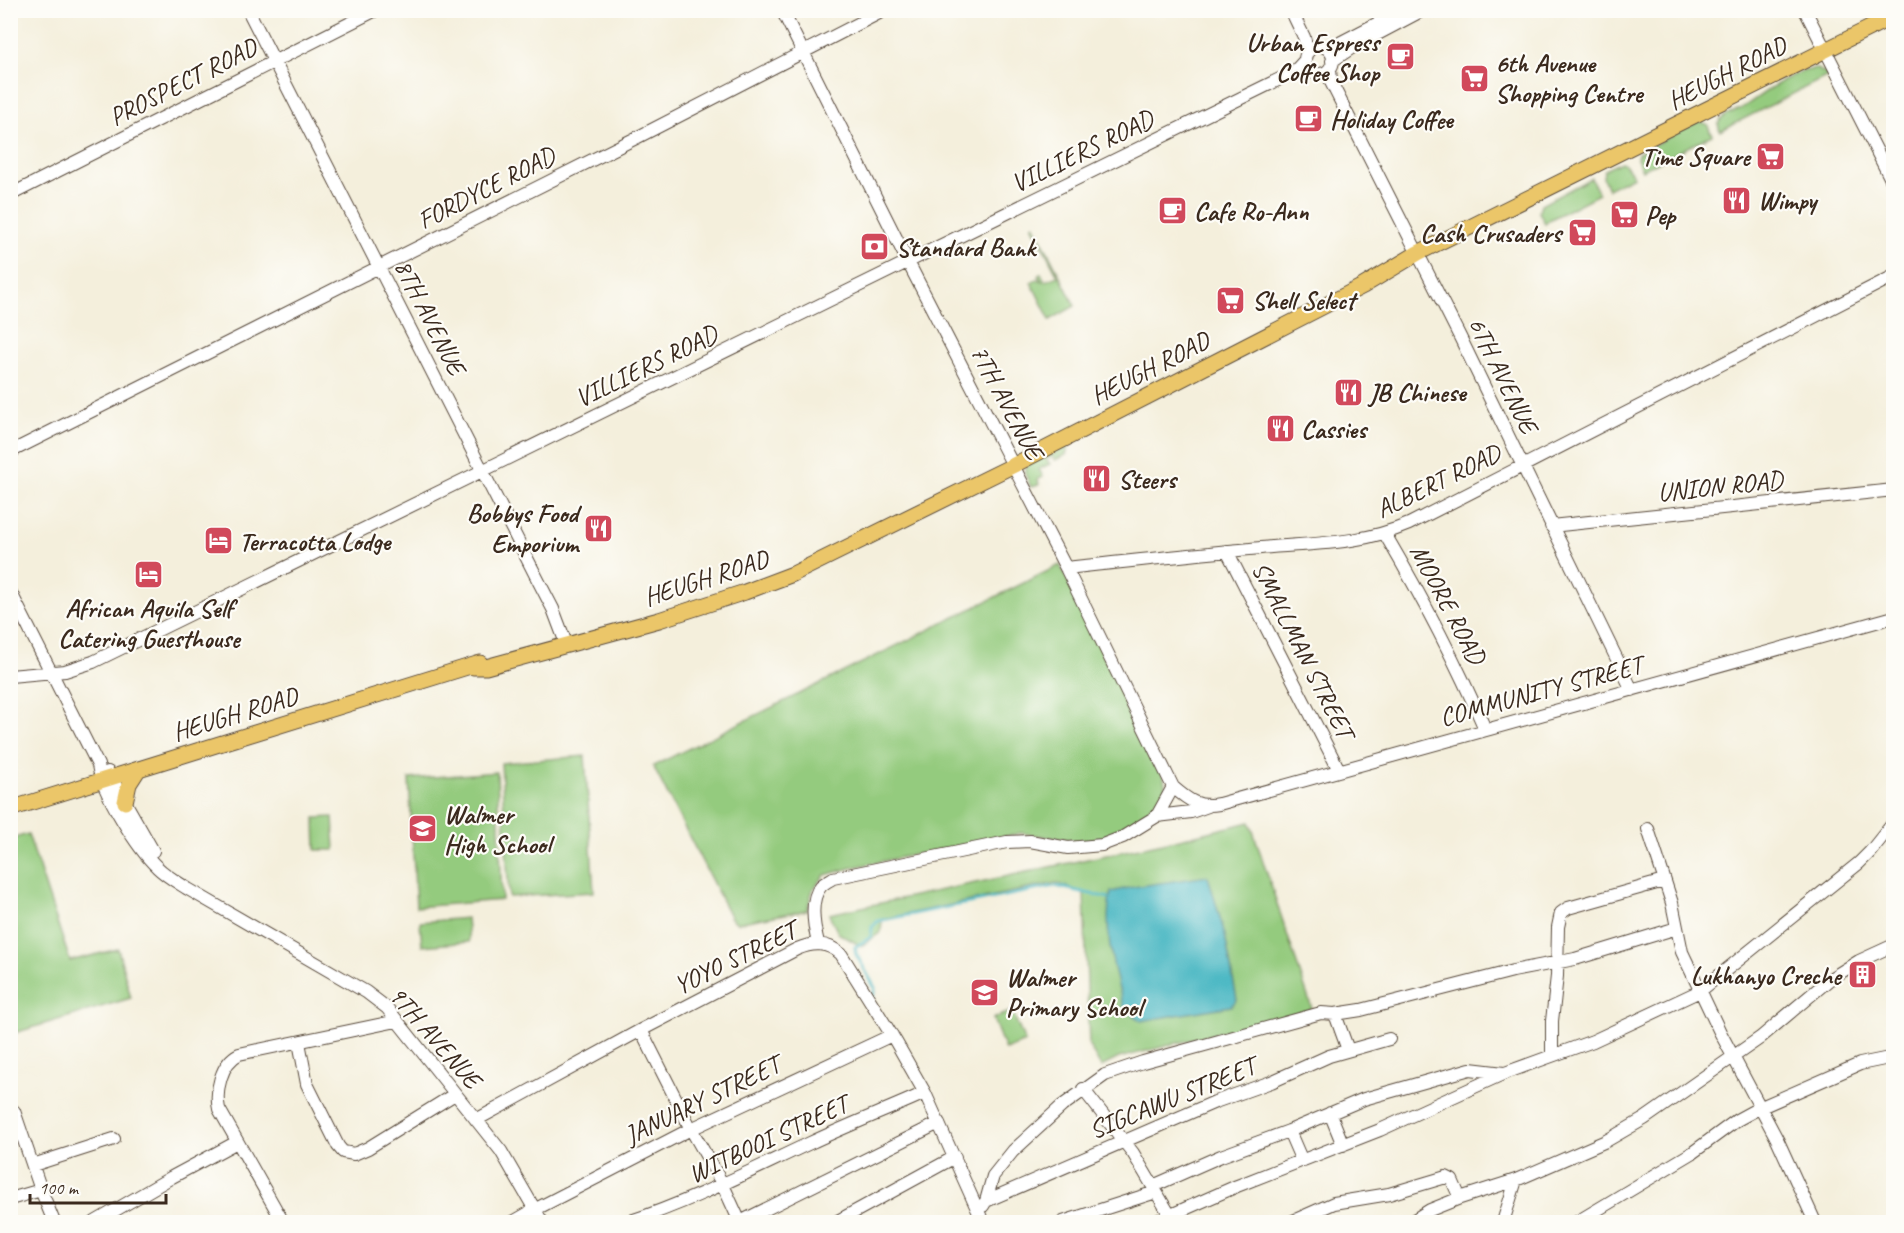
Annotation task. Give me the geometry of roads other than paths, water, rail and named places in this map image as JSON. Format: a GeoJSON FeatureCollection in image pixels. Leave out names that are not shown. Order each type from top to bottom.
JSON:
{"type":"FeatureCollection","features":[{"type":"Feature","properties":{"kind":"main road","name":"HEUGH ROAD"},"geometry":{"type":"LineString","coordinates":[[10,809],[473,667],[486,667],[811,563],[1014,465],[1354,291],[1418,254],[1893,16]]}},
{"type":"Feature","properties":{"kind":"main road"},"geometry":{"type":"LineString","coordinates":[[125,802],[129,784],[138,770]]}},
{"type":"Feature","properties":{"kind":"street","name":"8TH AVENUE"},"geometry":{"type":"LineString","coordinates":[[248,10],[553,609],[566,642]]}},
{"type":"Feature","properties":{"kind":"street","name":"PROSPECT ROAD"},"geometry":{"type":"LineString","coordinates":[[10,195],[376,10]]}},
{"type":"Feature","properties":{"kind":"street","name":"7TH AVENUE"},"geometry":{"type":"LineString","coordinates":[[782,10],[908,262],[1066,568],[1173,787],[1189,801],[1204,805]]}},
{"type":"Feature","properties":{"kind":"street","name":"FORDYCE ROAD"},"geometry":{"type":"LineString","coordinates":[[10,452],[885,10]]}},
{"type":"Feature","properties":{"kind":"street","name":"6TH AVENUE"},"geometry":{"type":"LineString","coordinates":[[1291,10],[1418,254],[1632,690]]}},
{"type":"Feature","properties":{"kind":"street","name":"VILLIERS ROAD"},"geometry":{"type":"LineString","coordinates":[[1320,62],[1403,10]]}},
{"type":"Feature","properties":{"kind":"street","name":"VILLIERS ROAD"},"geometry":{"type":"LineString","coordinates":[[10,676],[78,668],[93,662],[1294,72],[1353,47],[1423,10]]}},
{"type":"Feature","properties":{"kind":"street"},"geometry":{"type":"LineString","coordinates":[[1805,10],[1893,185]]}},
{"type":"Feature","properties":{"kind":"street","name":"ALBERT ROAD"},"geometry":{"type":"LineString","coordinates":[[1066,568],[1349,541],[1385,534],[1409,524],[1893,276]]}},
{"type":"Feature","properties":{"kind":"street","name":"UNION ROAD"},"geometry":{"type":"LineString","coordinates":[[1551,526],[1893,490]]}},
{"type":"Feature","properties":{"kind":"street","name":"MOORE ROAD"},"geometry":{"type":"LineString","coordinates":[[1385,534],[1472,698],[1485,729]]}},
{"type":"Feature","properties":{"kind":"street","name":"SMALLMAN STREET"},"geometry":{"type":"LineString","coordinates":[[1227,551],[1339,770]]}},
{"type":"Feature","properties":{"kind":"street","name":"9TH AVENUE"},"geometry":{"type":"LineString","coordinates":[[10,591],[98,765],[125,802],[148,844],[188,889]]}},
{"type":"Feature","properties":{"kind":"street","name":"COMMUNITY STREET"},"geometry":{"type":"LineString","coordinates":[[1157,816],[1191,812],[1204,805],[1893,617]]}},
{"type":"Feature","properties":{"kind":"street","name":"9TH AVENUE"},"geometry":{"type":"LineString","coordinates":[[107,780],[119,812],[142,850],[166,875],[366,992],[387,1008],[501,1151],[542,1222]]}},
{"type":"Feature","properties":{"kind":"street"},"geometry":{"type":"LineString","coordinates":[[818,943],[815,931],[814,900],[821,886],[834,878],[1007,842],[1029,841],[1068,848],[1102,845],[1124,837],[1157,816],[1173,787]]}},
{"type":"Feature","properties":{"kind":"street"},"geometry":{"type":"LineString","coordinates":[[1155,1222],[1172,1219],[1237,1185],[1343,1145],[1505,1073],[1593,1041],[1700,991],[1859,863],[1893,822]]}},
{"type":"Feature","properties":{"kind":"street"},"geometry":{"type":"LineString","coordinates":[[1648,829],[1664,880],[1682,952],[1759,1108],[1778,1141],[1815,1222]]}},
{"type":"Feature","properties":{"kind":"street"},"geometry":{"type":"LineString","coordinates":[[1552,1055],[1558,927],[1563,910],[1664,880]]}},
{"type":"Feature","properties":{"kind":"street"},"geometry":{"type":"LineString","coordinates":[[979,1219],[993,1176],[1013,1151],[1062,1106],[1105,1075],[1143,1062],[1320,1013],[1335,1014],[1361,1010],[1514,971],[1575,959],[1677,928]]}},
{"type":"Feature","properties":{"kind":"street","name":"YOYO STREET"},"geometry":{"type":"LineString","coordinates":[[476,1120],[641,1030],[797,949],[818,943],[834,948],[841,954],[892,1035],[925,1093],[955,1157],[979,1219]]}},
{"type":"Feature","properties":{"kind":"street"},"geometry":{"type":"LineString","coordinates":[[1411,1222],[1430,1210],[1516,1180],[1606,1142],[1644,1119],[1760,1038],[1830,979],[1859,961],[1893,945]]}},
{"type":"Feature","properties":{"kind":"street"},"geometry":{"type":"LineString","coordinates":[[1335,1014],[1348,1050]]}},
{"type":"Feature","properties":{"kind":"street"},"geometry":{"type":"LineString","coordinates":[[283,1222],[221,1115],[218,1104],[225,1066],[239,1054],[397,1021]]}},
{"type":"Feature","properties":{"kind":"street"},"geometry":{"type":"LineString","coordinates":[[641,1030],[691,1129],[723,1185],[740,1222],[939,1123]]}},
{"type":"Feature","properties":{"kind":"street","name":"JANUARY STREET"},"geometry":{"type":"LineString","coordinates":[[513,1222],[691,1129],[892,1035]]}},
{"type":"Feature","properties":{"kind":"street","name":"SIGCAWU STREET"},"geometry":{"type":"LineString","coordinates":[[986,1201],[1215,1102],[1271,1082],[1329,1056],[1389,1039]]}},
{"type":"Feature","properties":{"kind":"street"},"geometry":{"type":"LineString","coordinates":[[299,1042],[310,1092],[338,1146],[348,1154],[368,1148],[455,1094]]}},
{"type":"Feature","properties":{"kind":"street"},"geometry":{"type":"LineString","coordinates":[[1577,1222],[1620,1194],[1692,1153],[1737,1120],[1759,1108],[1860,1064],[1893,1057]]}},
{"type":"Feature","properties":{"kind":"street"},"geometry":{"type":"LineString","coordinates":[[1063,1222],[1154,1189],[1221,1156],[1395,1089],[1470,1069],[1505,1073]]}},
{"type":"Feature","properties":{"kind":"street"},"geometry":{"type":"LineString","coordinates":[[1083,1089],[1125,1141],[1172,1219]]}},
{"type":"Feature","properties":{"kind":"street","name":"WITBOOI STREET"},"geometry":{"type":"LineString","coordinates":[[628,1222],[661,1212],[811,1142],[925,1093]]}},
{"type":"Feature","properties":{"kind":"street"},"geometry":{"type":"LineString","coordinates":[[15,1111],[40,1190],[54,1222]]}},
{"type":"Feature","properties":{"kind":"street"},"geometry":{"type":"LineString","coordinates":[[1330,1113],[1343,1145]]}},
{"type":"Feature","properties":{"kind":"street"},"geometry":{"type":"LineString","coordinates":[[1289,1131],[1302,1161]]}},
{"type":"Feature","properties":{"kind":"street"},"geometry":{"type":"LineString","coordinates":[[33,1165],[114,1139]]}},
{"type":"Feature","properties":{"kind":"street"},"geometry":{"type":"LineString","coordinates":[[95,1222],[237,1142]]}},
{"type":"Feature","properties":{"kind":"street"},"geometry":{"type":"LineString","coordinates":[[836,1222],[955,1157]]}},
{"type":"Feature","properties":{"kind":"street"},"geometry":{"type":"LineString","coordinates":[[1291,1222],[1334,1203],[1389,1194],[1446,1177],[1452,1180],[1460,1198]]}},
{"type":"Feature","properties":{"kind":"street"},"geometry":{"type":"LineString","coordinates":[[1503,1222],[1516,1180]]}},
{"type":"Feature","properties":{"kind":"street"},"geometry":{"type":"LineString","coordinates":[[10,1199],[40,1190]]}},
{"type":"Feature","properties":{"kind":"water"},"geometry":{"type":"Polygon","coordinates":[[[1208,876],[1225,935],[1237,1000],[1231,1006],[1141,1021],[1124,1009],[1117,981],[1109,936],[1111,892],[1208,876]]]}},
{"type":"Feature","properties":{"kind":"waterway"},"geometry":{"type":"LineString","coordinates":[[873,996],[875,988],[856,954],[855,947],[871,937],[872,927],[878,921],[1055,886],[1109,898]]}},
{"type":"Feature","properties":{"kind":"place","name":"Urban Espress Coffee Shop"},"geometry":{"type":"Point","coordinates":[1400,57]}},
{"type":"Feature","properties":{"kind":"place","name":"6th Avenue Shopping Centre"},"geometry":{"type":"Point","coordinates":[1474,78]}},
{"type":"Feature","properties":{"kind":"place","name":"Holiday Coffee"},"geometry":{"type":"Point","coordinates":[1309,119]}},
{"type":"Feature","properties":{"kind":"place","name":"Time Square"},"geometry":{"type":"Point","coordinates":[1771,156]}},
{"type":"Feature","properties":{"kind":"place","name":"Wimpy"},"geometry":{"type":"Point","coordinates":[1737,200]}},
{"type":"Feature","properties":{"kind":"place","name":"Cafe Ro-Ann"},"geometry":{"type":"Point","coordinates":[1173,211]}},
{"type":"Feature","properties":{"kind":"place","name":"Pep"},"geometry":{"type":"Point","coordinates":[1624,215]}},
{"type":"Feature","properties":{"kind":"place","name":"Cash Crusaders"},"geometry":{"type":"Point","coordinates":[1582,233]}},
{"type":"Feature","properties":{"kind":"place","name":"Standard Bank"},"geometry":{"type":"Point","coordinates":[875,247]}},
{"type":"Feature","properties":{"kind":"place","name":"Shell Select"},"geometry":{"type":"Point","coordinates":[1231,300]}},
{"type":"Feature","properties":{"kind":"place","name":"JB Chinese"},"geometry":{"type":"Point","coordinates":[1348,392]}},
{"type":"Feature","properties":{"kind":"place","name":"Cassies"},"geometry":{"type":"Point","coordinates":[1280,429]}},
{"type":"Feature","properties":{"kind":"place","name":"Steers"},"geometry":{"type":"Point","coordinates":[1097,479]}},
{"type":"Feature","properties":{"kind":"place","name":"Bobbys Food Emporium"},"geometry":{"type":"Point","coordinates":[599,528]}},
{"type":"Feature","properties":{"kind":"place","name":"Terracotta Lodge"},"geometry":{"type":"Point","coordinates":[218,541]}},
{"type":"Feature","properties":{"kind":"place","name":"African Aquila Self Catering Guesthouse"},"geometry":{"type":"Point","coordinates":[149,574]}},
{"type":"Feature","properties":{"kind":"place","name":"Walmer High School"},"geometry":{"type":"Point","coordinates":[423,829]}},
{"type":"Feature","properties":{"kind":"place","name":"Lukhanyo Creche"},"geometry":{"type":"Point","coordinates":[1862,975]}},
{"type":"Feature","properties":{"kind":"place","name":"Walmer Primary School"},"geometry":{"type":"Point","coordinates":[985,992]}}]}
